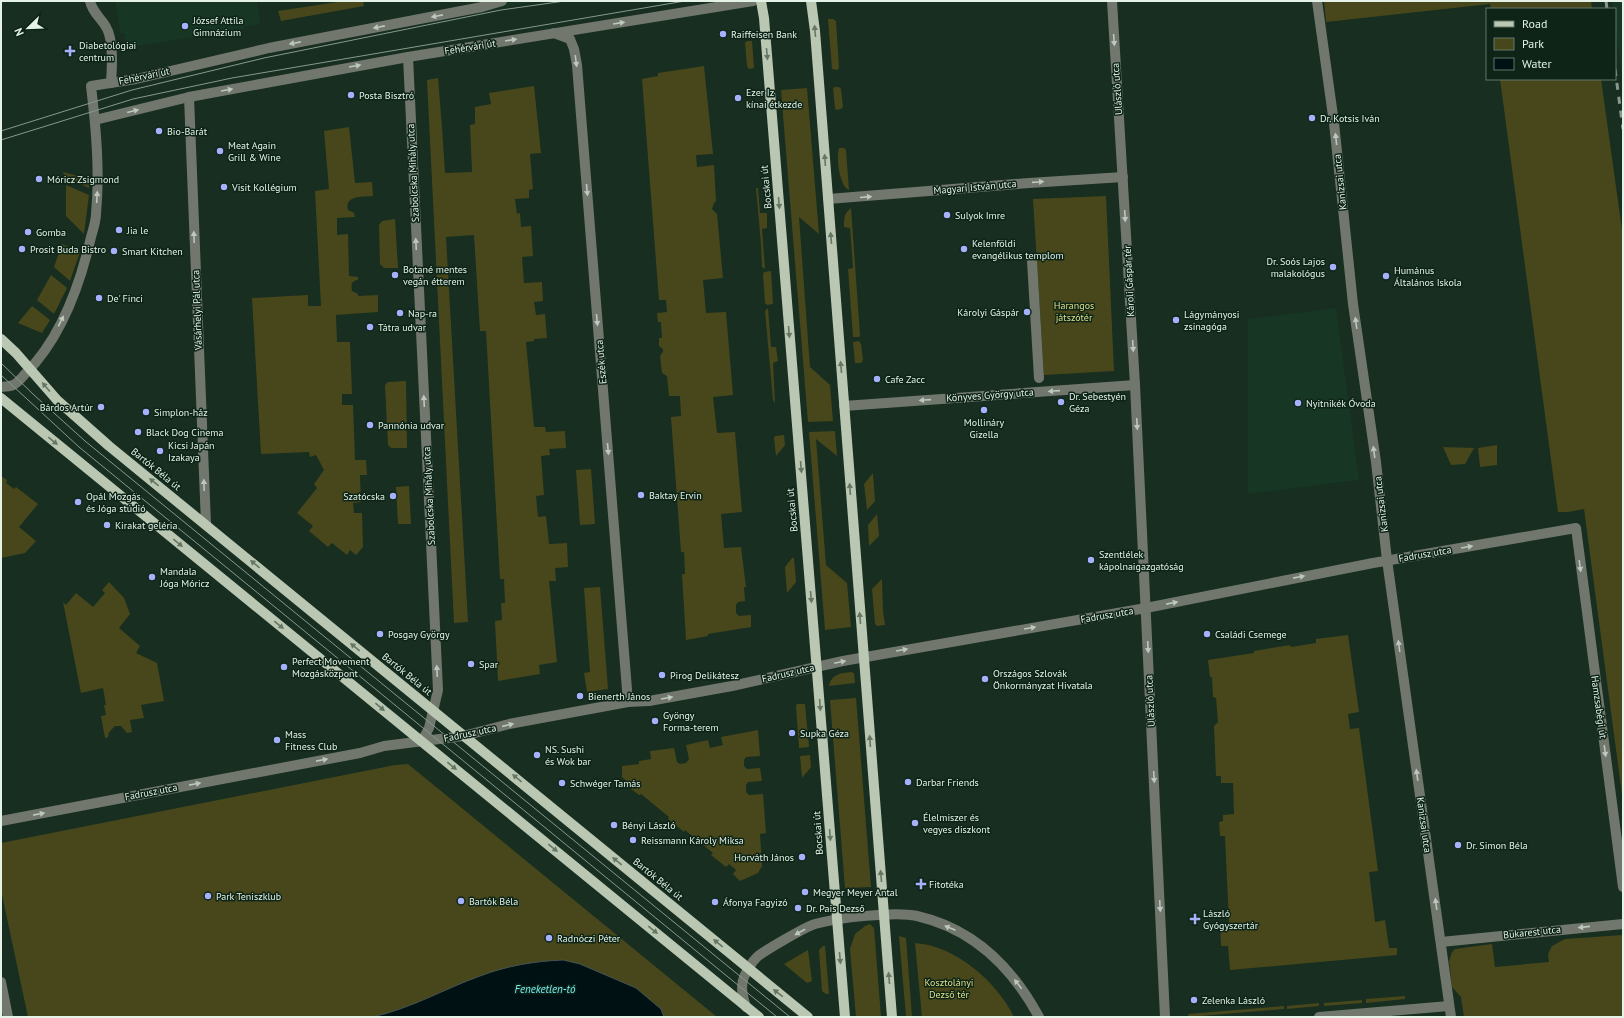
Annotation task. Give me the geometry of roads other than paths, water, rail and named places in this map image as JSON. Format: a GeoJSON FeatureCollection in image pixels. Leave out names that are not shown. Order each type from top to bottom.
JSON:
{"type":"FeatureCollection","features":[{"type":"Feature","properties":{"kind":"main road","name":"Bocskai út"},"geometry":{"type":"LineString","coordinates":[[761,1],[765,34],[845,1017]]}},
{"type":"Feature","properties":{"kind":"main road"},"geometry":{"type":"LineString","coordinates":[[812,1],[892,1017]]}},
{"type":"Feature","properties":{"kind":"main road","name":"Bartók Béla út"},"geometry":{"type":"LineString","coordinates":[[1,339],[31,369],[57,400],[109,446],[808,1017]]}},
{"type":"Feature","properties":{"kind":"main road"},"geometry":{"type":"LineString","coordinates":[[1,398],[759,1017]]}},
{"type":"Feature","properties":{"kind":"street"},"geometry":{"type":"LineString","coordinates":[[90,1],[91,7],[108,29],[113,59],[111,83]]}},
{"type":"Feature","properties":{"kind":"street","name":"Fehérvári út"},"geometry":{"type":"LineString","coordinates":[[502,1],[482,7],[275,47],[136,80],[91,86],[95,120],[188,97],[408,57],[753,1]]}},
{"type":"Feature","properties":{"kind":"street","name":"Ulászló utca"},"geometry":{"type":"LineString","coordinates":[[1112,1],[1123,177]]}},
{"type":"Feature","properties":{"kind":"street","name":"Kanizsai utca"},"geometry":{"type":"LineString","coordinates":[[1317,1],[1334,123],[1353,304],[1377,470],[1387,560],[1449,1006]]}},
{"type":"Feature","properties":{"kind":"street","name":"Eszék utca"},"geometry":{"type":"LineString","coordinates":[[554,33],[570,39],[574,49],[577,65],[628,702]]}},
{"type":"Feature","properties":{"kind":"street","name":"Szabolcska Mihály utca"},"geometry":{"type":"LineString","coordinates":[[408,57],[438,690],[434,712],[422,741]]}},
{"type":"Feature","properties":{"kind":"street","name":"Vásárhelyi Pál utca"},"geometry":{"type":"LineString","coordinates":[[188,97],[206,524]]}},
{"type":"Feature","properties":{"kind":"street"},"geometry":{"type":"LineString","coordinates":[[1,387],[12,386],[31,369],[42,355],[60,324],[79,280],[87,255],[96,215],[98,178],[95,120]]}},
{"type":"Feature","properties":{"kind":"street","name":"Magyari István utca"},"geometry":{"type":"LineString","coordinates":[[828,199],[1123,177]]}},
{"type":"Feature","properties":{"kind":"street","name":"Károli Gáspár tér"},"geometry":{"type":"LineString","coordinates":[[1123,177],[1135,385]]}},
{"type":"Feature","properties":{"kind":"street"},"geometry":{"type":"LineString","coordinates":[[1032,261],[1039,378]]}},
{"type":"Feature","properties":{"kind":"street","name":"Ulászló utca"},"geometry":{"type":"LineString","coordinates":[[1135,385],[1146,608],[1160,1016]]}},
{"type":"Feature","properties":{"kind":"street","name":"Könyves György utca"},"geometry":{"type":"LineString","coordinates":[[844,406],[1135,385]]}},
{"type":"Feature","properties":{"kind":"street","name":"Fadrusz utca"},"geometry":{"type":"LineString","coordinates":[[1,821],[360,753],[384,746],[463,736],[509,724],[628,702],[649,701],[732,686],[817,666],[864,657],[1146,608],[1387,560],[1576,528]]}},
{"type":"Feature","properties":{"kind":"street","name":"Hamzsabégi út"},"geometry":{"type":"LineString","coordinates":[[1576,528],[1623,887]]}},
{"type":"Feature","properties":{"kind":"street"},"geometry":{"type":"LineString","coordinates":[[746,1007],[742,989],[743,979],[748,968],[758,957],[813,924],[837,919],[884,915],[918,916],[962,933],[980,944],[1010,972],[1039,1017]]}},
{"type":"Feature","properties":{"kind":"street","name":"Bukarest utca"},"geometry":{"type":"LineString","coordinates":[[1441,942],[1623,924]]}},
{"type":"Feature","properties":{"kind":"street"},"geometry":{"type":"LineString","coordinates":[[1,982],[8,1017]]}},
{"type":"Feature","properties":{"kind":"street"},"geometry":{"type":"LineString","coordinates":[[1319,1017],[1449,1006],[1450,1017]]}},
{"type":"Feature","properties":{"kind":"water","name":"Feneketlen-tó"},"geometry":{"type":"Polygon","coordinates":[[[563,960],[580,964],[636,988],[661,1009],[664,1017],[372,1017],[400,1009],[500,969],[531,963],[563,960]]]}},
{"type":"Feature","properties":{"kind":"tram line"},"geometry":{"type":"LineString","coordinates":[[1,131],[132,90],[264,58],[501,10],[565,1]]}},
{"type":"Feature","properties":{"kind":"tram line"},"geometry":{"type":"LineString","coordinates":[[1,140],[133,99],[232,78],[685,1]]}},
{"type":"Feature","properties":{"kind":"tram line"},"geometry":{"type":"LineString","coordinates":[[1,363],[85,441],[790,1017]]}},
{"type":"Feature","properties":{"kind":"tram line"},"geometry":{"type":"LineString","coordinates":[[1,375],[79,447],[777,1017]]}},
{"type":"Feature","properties":{"kind":"railway"},"geometry":{"type":"LineString","coordinates":[[1606,1],[1607,8]]}},
{"type":"Feature","properties":{"kind":"railway"},"geometry":{"type":"LineString","coordinates":[[1616,76],[1623,129]]}},
{"type":"Feature","properties":{"kind":"place","name":"József Attila Gimnázium"},"geometry":{"type":"Point","coordinates":[185,26]}},
{"type":"Feature","properties":{"kind":"place","name":"Raiffeisen Bank"},"geometry":{"type":"Point","coordinates":[723,34]}},
{"type":"Feature","properties":{"kind":"place","name":"Diabetológiai centrum"},"geometry":{"type":"Point","coordinates":[70,51]}},
{"type":"Feature","properties":{"kind":"place","name":"Posta Bisztró"},"geometry":{"type":"Point","coordinates":[351,95]}},
{"type":"Feature","properties":{"kind":"place","name":"Ezer Iz kínai étkezde"},"geometry":{"type":"Point","coordinates":[738,98]}},
{"type":"Feature","properties":{"kind":"place","name":"Dr. Kotsis Iván"},"geometry":{"type":"Point","coordinates":[1312,118]}},
{"type":"Feature","properties":{"kind":"place","name":"Bio-Barát"},"geometry":{"type":"Point","coordinates":[159,131]}},
{"type":"Feature","properties":{"kind":"place","name":"Meat Again Grill & Wine"},"geometry":{"type":"Point","coordinates":[220,151]}},
{"type":"Feature","properties":{"kind":"place","name":"Móricz Zsigmond"},"geometry":{"type":"Point","coordinates":[39,179]}},
{"type":"Feature","properties":{"kind":"place","name":"Visit Kollégium"},"geometry":{"type":"Point","coordinates":[224,187]}},
{"type":"Feature","properties":{"kind":"place","name":"Sulyok Imre"},"geometry":{"type":"Point","coordinates":[947,215]}},
{"type":"Feature","properties":{"kind":"place","name":"Jia le"},"geometry":{"type":"Point","coordinates":[119,230]}},
{"type":"Feature","properties":{"kind":"place","name":"Gomba"},"geometry":{"type":"Point","coordinates":[28,232]}},
{"type":"Feature","properties":{"kind":"place","name":"Prosit Buda Bistro"},"geometry":{"type":"Point","coordinates":[22,249]}},
{"type":"Feature","properties":{"kind":"place","name":"Kelenföldi evangélikus templom"},"geometry":{"type":"Point","coordinates":[964,249]}},
{"type":"Feature","properties":{"kind":"place","name":"Smart Kitchen"},"geometry":{"type":"Point","coordinates":[114,251]}},
{"type":"Feature","properties":{"kind":"place","name":"Dr. Soós Lajos malakológus"},"geometry":{"type":"Point","coordinates":[1333,267]}},
{"type":"Feature","properties":{"kind":"place","name":"Botané mentes vegán étterem"},"geometry":{"type":"Point","coordinates":[395,275]}},
{"type":"Feature","properties":{"kind":"place","name":"Humánus Általános Iskola"},"geometry":{"type":"Point","coordinates":[1386,276]}},
{"type":"Feature","properties":{"kind":"place","name":"De' Finci"},"geometry":{"type":"Point","coordinates":[99,298]}},
{"type":"Feature","properties":{"kind":"place","name":"Károlyi Gáspár"},"geometry":{"type":"Point","coordinates":[1027,312]}},
{"type":"Feature","properties":{"kind":"place","name":"Nap-ra"},"geometry":{"type":"Point","coordinates":[400,313]}},
{"type":"Feature","properties":{"kind":"place","name":"Lágymányosi zsinagóga"},"geometry":{"type":"Point","coordinates":[1176,320]}},
{"type":"Feature","properties":{"kind":"place","name":"Tátra udvar"},"geometry":{"type":"Point","coordinates":[370,327]}},
{"type":"Feature","properties":{"kind":"place","name":"Cafe Zacc"},"geometry":{"type":"Point","coordinates":[877,379]}},
{"type":"Feature","properties":{"kind":"place","name":"Dr. Sebestyén Géza"},"geometry":{"type":"Point","coordinates":[1061,402]}},
{"type":"Feature","properties":{"kind":"place","name":"Nyitnikék Óvoda"},"geometry":{"type":"Point","coordinates":[1298,403]}},
{"type":"Feature","properties":{"kind":"place","name":"Bárdos Artúr"},"geometry":{"type":"Point","coordinates":[101,407]}},
{"type":"Feature","properties":{"kind":"place","name":"Mollináry Gizella"},"geometry":{"type":"Point","coordinates":[984,410]}},
{"type":"Feature","properties":{"kind":"place","name":"Simplon-ház"},"geometry":{"type":"Point","coordinates":[146,412]}},
{"type":"Feature","properties":{"kind":"place","name":"Pannónia udvar"},"geometry":{"type":"Point","coordinates":[370,425]}},
{"type":"Feature","properties":{"kind":"place","name":"Black Dog Cinema"},"geometry":{"type":"Point","coordinates":[138,432]}},
{"type":"Feature","properties":{"kind":"place","name":"Kicsi Japán Izakaya"},"geometry":{"type":"Point","coordinates":[160,451]}},
{"type":"Feature","properties":{"kind":"place","name":"Baktay Ervin"},"geometry":{"type":"Point","coordinates":[641,495]}},
{"type":"Feature","properties":{"kind":"place","name":"Szatócska"},"geometry":{"type":"Point","coordinates":[393,496]}},
{"type":"Feature","properties":{"kind":"place","name":"Opál Mozgás és Jóga stúdió"},"geometry":{"type":"Point","coordinates":[78,502]}},
{"type":"Feature","properties":{"kind":"place","name":"Kirakat geléria"},"geometry":{"type":"Point","coordinates":[107,525]}},
{"type":"Feature","properties":{"kind":"place","name":"Szentlélek kápolnaigazgatóság"},"geometry":{"type":"Point","coordinates":[1091,560]}},
{"type":"Feature","properties":{"kind":"place","name":"Mandala Jóga Móricz"},"geometry":{"type":"Point","coordinates":[152,577]}},
{"type":"Feature","properties":{"kind":"place","name":"Posgay György"},"geometry":{"type":"Point","coordinates":[380,634]}},
{"type":"Feature","properties":{"kind":"place","name":"Családi Csemege"},"geometry":{"type":"Point","coordinates":[1207,634]}},
{"type":"Feature","properties":{"kind":"place","name":"Spar"},"geometry":{"type":"Point","coordinates":[471,664]}},
{"type":"Feature","properties":{"kind":"place","name":"Perfect Movement Mozgásközpont"},"geometry":{"type":"Point","coordinates":[284,667]}},
{"type":"Feature","properties":{"kind":"place","name":"Pirog Delikátesz"},"geometry":{"type":"Point","coordinates":[662,675]}},
{"type":"Feature","properties":{"kind":"place","name":"Országos Szlovák Önkormányzat Hivatala"},"geometry":{"type":"Point","coordinates":[985,679]}},
{"type":"Feature","properties":{"kind":"place","name":"Bienerth János"},"geometry":{"type":"Point","coordinates":[580,696]}},
{"type":"Feature","properties":{"kind":"place","name":"Gyöngy Forma-terem"},"geometry":{"type":"Point","coordinates":[655,721]}},
{"type":"Feature","properties":{"kind":"place","name":"Supka Géza"},"geometry":{"type":"Point","coordinates":[792,733]}},
{"type":"Feature","properties":{"kind":"place","name":"Mass Fitness Club"},"geometry":{"type":"Point","coordinates":[277,740]}},
{"type":"Feature","properties":{"kind":"place","name":"NS. Sushi és Wok bar"},"geometry":{"type":"Point","coordinates":[537,755]}},
{"type":"Feature","properties":{"kind":"place","name":"Darbar Friends"},"geometry":{"type":"Point","coordinates":[908,782]}},
{"type":"Feature","properties":{"kind":"place","name":"Schwéger Tamás"},"geometry":{"type":"Point","coordinates":[562,783]}},
{"type":"Feature","properties":{"kind":"place","name":"Élelmiszer és vegyes diszkont"},"geometry":{"type":"Point","coordinates":[915,823]}},
{"type":"Feature","properties":{"kind":"place","name":"Bényi László"},"geometry":{"type":"Point","coordinates":[614,825]}},
{"type":"Feature","properties":{"kind":"place","name":"Reissmann Károly Miksa"},"geometry":{"type":"Point","coordinates":[633,840]}},
{"type":"Feature","properties":{"kind":"place","name":"Dr. Simon Béla"},"geometry":{"type":"Point","coordinates":[1458,845]}},
{"type":"Feature","properties":{"kind":"place","name":"Horváth János"},"geometry":{"type":"Point","coordinates":[802,857]}},
{"type":"Feature","properties":{"kind":"place","name":"Fitotéka"},"geometry":{"type":"Point","coordinates":[921,884]}},
{"type":"Feature","properties":{"kind":"place","name":"Megyer Meyer Antal"},"geometry":{"type":"Point","coordinates":[805,892]}},
{"type":"Feature","properties":{"kind":"place","name":"Park Teniszklub"},"geometry":{"type":"Point","coordinates":[208,896]}},
{"type":"Feature","properties":{"kind":"place","name":"Bartók Béla"},"geometry":{"type":"Point","coordinates":[461,901]}},
{"type":"Feature","properties":{"kind":"place","name":"Áfonya Fagyizó"},"geometry":{"type":"Point","coordinates":[715,902]}},
{"type":"Feature","properties":{"kind":"place","name":"Dr. Pais Dezső"},"geometry":{"type":"Point","coordinates":[798,908]}},
{"type":"Feature","properties":{"kind":"place","name":"László Gyógyszertár"},"geometry":{"type":"Point","coordinates":[1195,919]}},
{"type":"Feature","properties":{"kind":"place","name":"Radnóczi Péter"},"geometry":{"type":"Point","coordinates":[549,938]}},
{"type":"Feature","properties":{"kind":"place","name":"Zelenka László"},"geometry":{"type":"Point","coordinates":[1194,1000]}},
{"type":"Feature","properties":{"kind":"park label","name":"Harangos játszótér"},"geometry":{"type":"Point","coordinates":[1074,310]}},
{"type":"Feature","properties":{"kind":"park label","name":"Kosztolányi Dezső tér"},"geometry":{"type":"Point","coordinates":[949,988]}}]}
